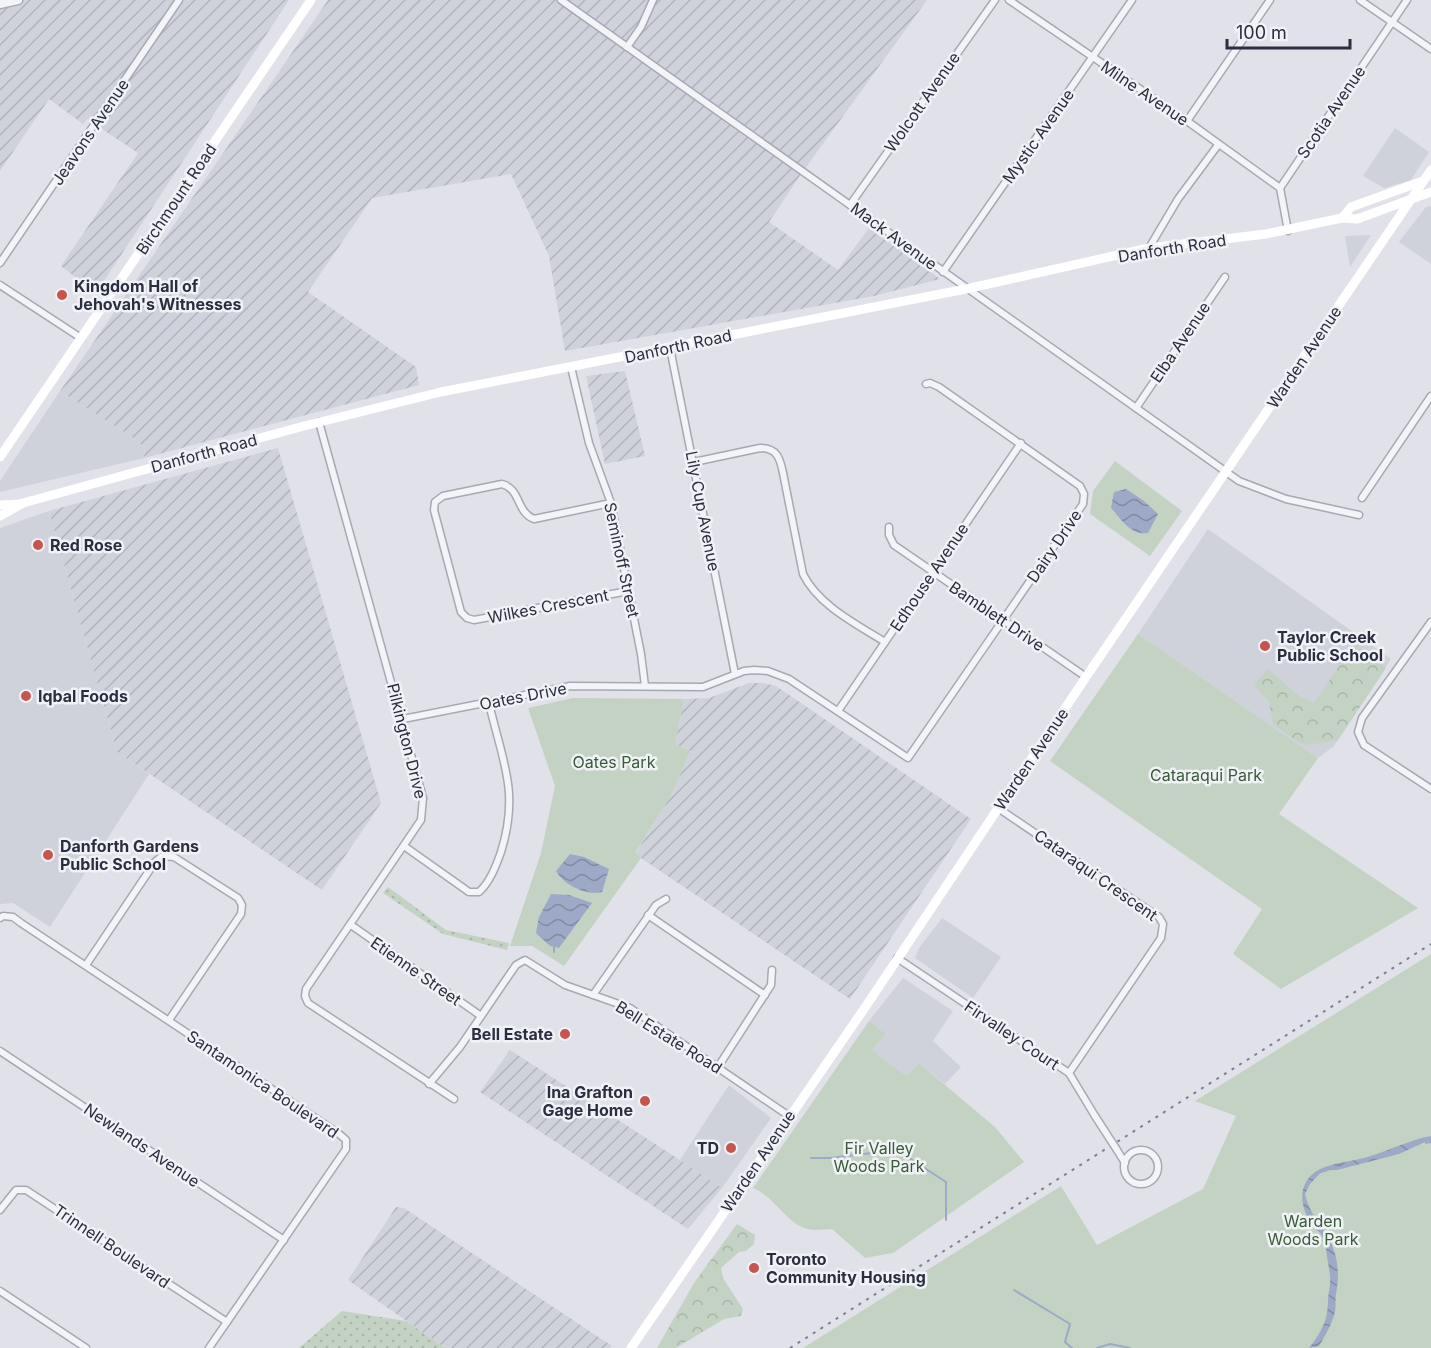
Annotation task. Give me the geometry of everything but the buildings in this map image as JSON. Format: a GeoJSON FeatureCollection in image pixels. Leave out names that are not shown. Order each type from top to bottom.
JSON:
{"type":"FeatureCollection","features":[{"type":"Feature","properties":{"kind":"main road","name":"Birchmount Road"},"geometry":{"type":"LineString","coordinates":[[0,457],[311,0]]}},
{"type":"Feature","properties":{"kind":"main road","name":"Warden Avenue"},"geometry":{"type":"LineString","coordinates":[[631,1348],[1431,170]]}},
{"type":"Feature","properties":{"kind":"main road","name":"Danforth Road"},"geometry":{"type":"LineString","coordinates":[[1342,218],[1351,207],[1427,179]]}},
{"type":"Feature","properties":{"kind":"main road","name":"Danforth Road"},"geometry":{"type":"LineString","coordinates":[[0,505],[21,504],[319,422],[441,392],[966,289],[1149,248],[1288,231],[1342,218],[1357,219],[1431,192]]}},
{"type":"Feature","properties":{"kind":"main road","name":"Danforth Road"},"geometry":{"type":"LineString","coordinates":[[0,516],[21,504]]}},
{"type":"Feature","properties":{"kind":"street"},"geometry":{"type":"LineString","coordinates":[[0,4],[18,0]]}},
{"type":"Feature","properties":{"kind":"street","name":"Jeavons Avenue"},"geometry":{"type":"LineString","coordinates":[[0,263],[179,0]]}},
{"type":"Feature","properties":{"kind":"street","name":"Mack Avenue"},"geometry":{"type":"LineString","coordinates":[[561,0],[1239,482],[1286,499],[1359,515]]}},
{"type":"Feature","properties":{"kind":"street"},"geometry":{"type":"LineString","coordinates":[[627,47],[641,27],[653,0]]}},
{"type":"Feature","properties":{"kind":"street","name":"Wolcott Avenue"},"geometry":{"type":"LineString","coordinates":[[850,205],[995,0]]}},
{"type":"Feature","properties":{"kind":"street","name":"Milne Avenue"},"geometry":{"type":"LineString","coordinates":[[1010,0],[1187,121],[1280,188]]}},
{"type":"Feature","properties":{"kind":"street","name":"Mystic Avenue"},"geometry":{"type":"LineString","coordinates":[[944,272],[1132,0]]}},
{"type":"Feature","properties":{"kind":"street"},"geometry":{"type":"LineString","coordinates":[[1187,121],[1270,0]]}},
{"type":"Feature","properties":{"kind":"street"},"geometry":{"type":"LineString","coordinates":[[1360,0],[1431,49]]}},
{"type":"Feature","properties":{"kind":"street","name":"Scotia Avenue"},"geometry":{"type":"LineString","coordinates":[[1280,188],[1407,0]]}},
{"type":"Feature","properties":{"kind":"street"},"geometry":{"type":"LineString","coordinates":[[1149,248],[1178,199],[1218,145]]}},
{"type":"Feature","properties":{"kind":"street"},"geometry":{"type":"LineString","coordinates":[[1280,188],[1288,231]]}},
{"type":"Feature","properties":{"kind":"street","name":"Elba Avenue"},"geometry":{"type":"LineString","coordinates":[[1136,408],[1225,277]]}},
{"type":"Feature","properties":{"kind":"street"},"geometry":{"type":"LineString","coordinates":[[0,285],[81,338]]}},
{"type":"Feature","properties":{"kind":"street","name":"Lily Cup Avenue"},"geometry":{"type":"LineString","coordinates":[[670,348],[735,674]]}},
{"type":"Feature","properties":{"kind":"street","name":"Seminoff Street"},"geometry":{"type":"LineString","coordinates":[[571,367],[588,443],[611,503],[641,654],[645,686]]}},
{"type":"Feature","properties":{"kind":"street","name":"Dairy Drive"},"geometry":{"type":"LineString","coordinates":[[838,711],[908,758],[1083,504],[1084,494],[1080,486],[939,387],[930,383],[926,384]]}},
{"type":"Feature","properties":{"kind":"street"},"geometry":{"type":"LineString","coordinates":[[1362,498],[1431,396]]}},
{"type":"Feature","properties":{"kind":"street","name":"Pilkington Drive"},"geometry":{"type":"LineString","coordinates":[[319,422],[423,798],[421,820],[306,989],[305,996],[308,1003],[454,1099]]}},
{"type":"Feature","properties":{"kind":"street","name":"Edhouse Avenue"},"geometry":{"type":"LineString","coordinates":[[838,711],[1021,443]]}},
{"type":"Feature","properties":{"kind":"street"},"geometry":{"type":"LineString","coordinates":[[694,462],[760,448],[775,451],[780,459],[803,574],[809,586],[818,597],[885,642]]}},
{"type":"Feature","properties":{"kind":"street","name":"Wilkes Crescent"},"geometry":{"type":"LineString","coordinates":[[611,503],[534,519],[522,510],[510,486],[502,484],[442,496],[435,502],[434,510],[462,612],[467,618],[474,620],[628,591]]}},
{"type":"Feature","properties":{"kind":"street","name":"Bamblett Drive"},"geometry":{"type":"LineString","coordinates":[[889,527],[889,535],[894,545],[1086,677]]}},
{"type":"Feature","properties":{"kind":"street"},"geometry":{"type":"LineString","coordinates":[[1431,621],[1362,718],[1358,732],[1365,745],[1431,789]]}},
{"type":"Feature","properties":{"kind":"street"},"geometry":{"type":"LineString","coordinates":[[735,674],[754,670],[768,671],[789,679],[838,711]]}},
{"type":"Feature","properties":{"kind":"street","name":"Oates Drive"},"geometry":{"type":"LineString","coordinates":[[403,719],[570,686],[703,687],[735,674]]}},
{"type":"Feature","properties":{"kind":"street"},"geometry":{"type":"LineString","coordinates":[[404,846],[469,892],[479,892],[486,885],[499,858],[508,829],[511,803],[509,778],[489,703]]}},
{"type":"Feature","properties":{"kind":"street","name":"Cataraqui Crescent"},"geometry":{"type":"LineString","coordinates":[[998,808],[1159,917],[1163,924],[1161,938],[1069,1073]]}},
{"type":"Feature","properties":{"kind":"street"},"geometry":{"type":"LineString","coordinates":[[86,965],[155,862],[162,856],[174,856],[238,898],[242,905],[241,914],[169,1020]]}},
{"type":"Feature","properties":{"kind":"street"},"geometry":{"type":"LineString","coordinates":[[593,995],[648,915],[656,905],[666,899]]}},
{"type":"Feature","properties":{"kind":"street"},"geometry":{"type":"LineString","coordinates":[[648,915],[765,995]]}},
{"type":"Feature","properties":{"kind":"street","name":"Santamonica Boulevard"},"geometry":{"type":"LineString","coordinates":[[0,918],[13,917],[346,1140],[346,1149],[209,1348]]}},
{"type":"Feature","properties":{"kind":"street","name":"Etienne Street"},"geometry":{"type":"LineString","coordinates":[[351,925],[481,1016]]}},
{"type":"Feature","properties":{"kind":"street","name":"Firvalley Court"},"geometry":{"type":"LineString","coordinates":[[897,958],[1069,1073],[1125,1162],[1127,1176],[1139,1183],[1148,1182],[1157,1172],[1156,1159],[1146,1151],[1135,1151],[1125,1162]]}},
{"type":"Feature","properties":{"kind":"street","name":"Bell Estate Road"},"geometry":{"type":"LineString","coordinates":[[429,1084],[460,1047],[516,965],[525,960],[565,985],[630,1008],[789,1116]]}},
{"type":"Feature","properties":{"kind":"street"},"geometry":{"type":"LineString","coordinates":[[718,1067],[771,986],[772,970]]}},
{"type":"Feature","properties":{"kind":"street","name":"Newlands Avenue"},"geometry":{"type":"LineString","coordinates":[[0,1051],[284,1240]]}},
{"type":"Feature","properties":{"kind":"street","name":"Trinnell Boulevard"},"geometry":{"type":"LineString","coordinates":[[0,1210],[15,1190],[26,1190],[227,1322]]}},
{"type":"Feature","properties":{"kind":"street"},"geometry":{"type":"LineString","coordinates":[[0,1291],[86,1348]]}},
{"type":"Feature","properties":{"kind":"street"},"geometry":{"type":"LineString","coordinates":[[72,1348],[76,1342]]}},
{"type":"Feature","properties":{"kind":"shaded area"},"geometry":{"type":"Polygon","coordinates":[[[0,0],[289,0],[96,293],[61,266],[138,153],[87,119],[83,124],[49,99],[0,171],[0,0]]]}},
{"type":"Feature","properties":{"kind":"shaded area"},"geometry":{"type":"Polygon","coordinates":[[[328,0],[927,0],[769,222],[838,270],[869,228],[940,279],[874,296],[565,351],[549,256],[511,174],[372,198],[308,292],[416,367],[419,385],[144,458],[145,448],[135,439],[60,391],[328,0]]]}},
{"type":"Feature","properties":{"kind":"shaded area"},"geometry":{"type":"Polygon","coordinates":[[[1395,128],[1429,152],[1411,180],[1384,188],[1363,176],[1395,128]]]}},
{"type":"Feature","properties":{"kind":"shaded area"},"geometry":{"type":"Polygon","coordinates":[[[1431,206],[1431,264],[1399,242],[1426,207],[1431,206]]]}},
{"type":"Feature","properties":{"kind":"shaded area"},"geometry":{"type":"Polygon","coordinates":[[[1371,235],[1350,267],[1345,236],[1371,235]]]}},
{"type":"Feature","properties":{"kind":"shaded area"},"geometry":{"type":"Polygon","coordinates":[[[625,371],[645,456],[605,464],[586,376],[625,371]]]}},
{"type":"Feature","properties":{"kind":"shaded area"},"geometry":{"type":"Polygon","coordinates":[[[60,391],[135,439],[145,448],[144,458],[0,492],[0,481],[60,391]]]}},
{"type":"Feature","properties":{"kind":"shaded area"},"geometry":{"type":"Polygon","coordinates":[[[278,448],[381,803],[322,890],[117,752],[49,511],[278,448]]]}},
{"type":"Feature","properties":{"kind":"shaded area"},"geometry":{"type":"Polygon","coordinates":[[[49,511],[117,752],[149,774],[50,927],[13,903],[0,904],[0,528],[49,511]]]}},
{"type":"Feature","properties":{"kind":"shaded area","name":"Taylor Creek Public School"},"geometry":{"type":"Polygon","coordinates":[[[1208,529],[1391,659],[1334,746],[1318,758],[1138,634],[1208,529]]]}},
{"type":"Feature","properties":{"kind":"shaded area"},"geometry":{"type":"Polygon","coordinates":[[[749,683],[776,686],[971,819],[850,999],[635,854],[673,792],[690,751],[675,744],[684,699],[709,698],[749,683]]]}},
{"type":"Feature","properties":{"kind":"shaded area"},"geometry":{"type":"Polygon","coordinates":[[[942,918],[1001,957],[973,998],[915,958],[919,948],[942,918]]]}},
{"type":"Feature","properties":{"kind":"shaded area"},"geometry":{"type":"Polygon","coordinates":[[[903,978],[953,1011],[933,1041],[961,1067],[945,1084],[919,1063],[906,1076],[872,1050],[886,1034],[869,1021],[903,978]]]}},
{"type":"Feature","properties":{"kind":"shaded area"},"geometry":{"type":"Polygon","coordinates":[[[510,1050],[722,1188],[688,1229],[480,1092],[510,1050]]]}},
{"type":"Feature","properties":{"kind":"shaded area"},"geometry":{"type":"Polygon","coordinates":[[[729,1085],[771,1118],[722,1188],[680,1160],[729,1085]]]}},
{"type":"Feature","properties":{"kind":"shaded area"},"geometry":{"type":"Polygon","coordinates":[[[396,1207],[404,1208],[612,1346],[610,1348],[445,1348],[348,1280],[396,1207]]]}},
{"type":"Feature","properties":{"kind":"green space"},"geometry":{"type":"Polygon","coordinates":[[[1115,461],[1182,511],[1150,556],[1090,514],[1093,491],[1115,461]]]}},
{"type":"Feature","properties":{"kind":"green space","name":"Cataraqui Park"},"geometry":{"type":"Polygon","coordinates":[[[1138,634],[1318,758],[1279,814],[1418,908],[1281,989],[1233,954],[1262,909],[1050,761],[1138,634]]]}},
{"type":"Feature","properties":{"kind":"green space"},"geometry":{"type":"Polygon","coordinates":[[[1354,644],[1386,668],[1338,740],[1306,745],[1273,724],[1269,702],[1254,685],[1268,669],[1299,696],[1314,703],[1354,644]]]}},
{"type":"Feature","properties":{"kind":"green space","name":"Oates Park"},"geometry":{"type":"Polygon","coordinates":[[[573,698],[684,699],[675,744],[690,751],[673,792],[635,853],[641,858],[564,966],[532,946],[510,946],[541,853],[555,786],[528,708],[573,698]]]}},
{"type":"Feature","properties":{"kind":"green space"},"geometry":{"type":"Polygon","coordinates":[[[388,887],[446,930],[509,943],[507,950],[443,934],[383,893],[388,887]]]}},
{"type":"Feature","properties":{"kind":"green space","name":"Warden Woods Park"},"geometry":{"type":"Polygon","coordinates":[[[1431,954],[1431,1348],[803,1348],[1061,1186],[1097,1245],[1203,1189],[1236,1116],[1195,1101],[1431,954]]]}},
{"type":"Feature","properties":{"kind":"green space","name":"Fir Valley Woods Park"},"geometry":{"type":"Polygon","coordinates":[[[869,1021],[886,1034],[872,1050],[906,1076],[919,1063],[995,1127],[1024,1162],[893,1253],[865,1258],[832,1229],[810,1230],[800,1226],[767,1197],[753,1188],[869,1021]]]}},
{"type":"Feature","properties":{"kind":"green space"},"geometry":{"type":"Polygon","coordinates":[[[737,1224],[755,1235],[754,1244],[746,1251],[739,1252],[721,1268],[723,1278],[743,1309],[741,1316],[724,1319],[676,1348],[657,1348],[694,1283],[737,1224]]]}},
{"type":"Feature","properties":{"kind":"green space"},"geometry":{"type":"Polygon","coordinates":[[[342,1311],[406,1321],[445,1348],[299,1348],[342,1311]]]}},
{"type":"Feature","properties":{"kind":"water"},"geometry":{"type":"Polygon","coordinates":[[[1126,489],[1158,514],[1148,533],[1131,529],[1111,508],[1114,492],[1126,489]]]}},
{"type":"Feature","properties":{"kind":"water"},"geometry":{"type":"Polygon","coordinates":[[[570,854],[584,857],[609,869],[602,892],[583,891],[564,881],[556,871],[570,854]]]}},
{"type":"Feature","properties":{"kind":"water"},"geometry":{"type":"Polygon","coordinates":[[[551,894],[569,895],[592,903],[559,948],[550,946],[536,933],[539,917],[551,894]]]}},
{"type":"Feature","properties":{"kind":"water"},"geometry":{"type":"Polygon","coordinates":[[[1431,1136],[1431,1143],[1425,1144],[1425,1142],[1399,1154],[1337,1170],[1323,1170],[1310,1184],[1305,1194],[1311,1211],[1334,1249],[1338,1279],[1332,1321],[1319,1346],[1309,1348],[1325,1320],[1330,1280],[1326,1239],[1312,1224],[1304,1210],[1302,1194],[1304,1186],[1319,1169],[1381,1153],[1431,1136]]]}},
{"type":"Feature","properties":{"kind":"waterway"},"geometry":{"type":"LineString","coordinates":[[554,947],[554,952]]}},
{"type":"Feature","properties":{"kind":"waterway"},"geometry":{"type":"LineString","coordinates":[[811,1158],[889,1151],[906,1156],[946,1182],[946,1220]]}},
{"type":"Feature","properties":{"kind":"waterway"},"geometry":{"type":"LineString","coordinates":[[1318,1173],[1330,1169]]}},
{"type":"Feature","properties":{"kind":"waterway"},"geometry":{"type":"LineString","coordinates":[[1321,1232],[1326,1243]]}},
{"type":"Feature","properties":{"kind":"waterway"},"geometry":{"type":"LineString","coordinates":[[1014,1290],[1070,1324],[1065,1342],[1072,1348]]}},
{"type":"Feature","properties":{"kind":"waterway"},"geometry":{"type":"LineString","coordinates":[[1097,1348],[1110,1344],[1130,1348]]}},
{"type":"Feature","properties":{"kind":"railway"},"geometry":{"type":"LineString","coordinates":[[790,1348],[1431,944]]}},
{"type":"Feature","properties":{"kind":"place","name":"Kingdom Hall of Jehovah's Witnesses"},"geometry":{"type":"Point","coordinates":[62,295]}},
{"type":"Feature","properties":{"kind":"place","name":"Red Rose"},"geometry":{"type":"Point","coordinates":[38,545]}},
{"type":"Feature","properties":{"kind":"place","name":"Taylor Creek Public School"},"geometry":{"type":"Point","coordinates":[1265,646]}},
{"type":"Feature","properties":{"kind":"place","name":"Iqbal Foods"},"geometry":{"type":"Point","coordinates":[26,696]}},
{"type":"Feature","properties":{"kind":"place","name":"Danforth Gardens Public School"},"geometry":{"type":"Point","coordinates":[48,855]}},
{"type":"Feature","properties":{"kind":"place","name":"Bell Estate"},"geometry":{"type":"Point","coordinates":[565,1034]}},
{"type":"Feature","properties":{"kind":"place","name":"Ina Grafton Gage Home"},"geometry":{"type":"Point","coordinates":[645,1101]}},
{"type":"Feature","properties":{"kind":"place","name":"TD"},"geometry":{"type":"Point","coordinates":[731,1148]}},
{"type":"Feature","properties":{"kind":"place","name":"Toronto Community Housing"},"geometry":{"type":"Point","coordinates":[754,1268]}}]}
